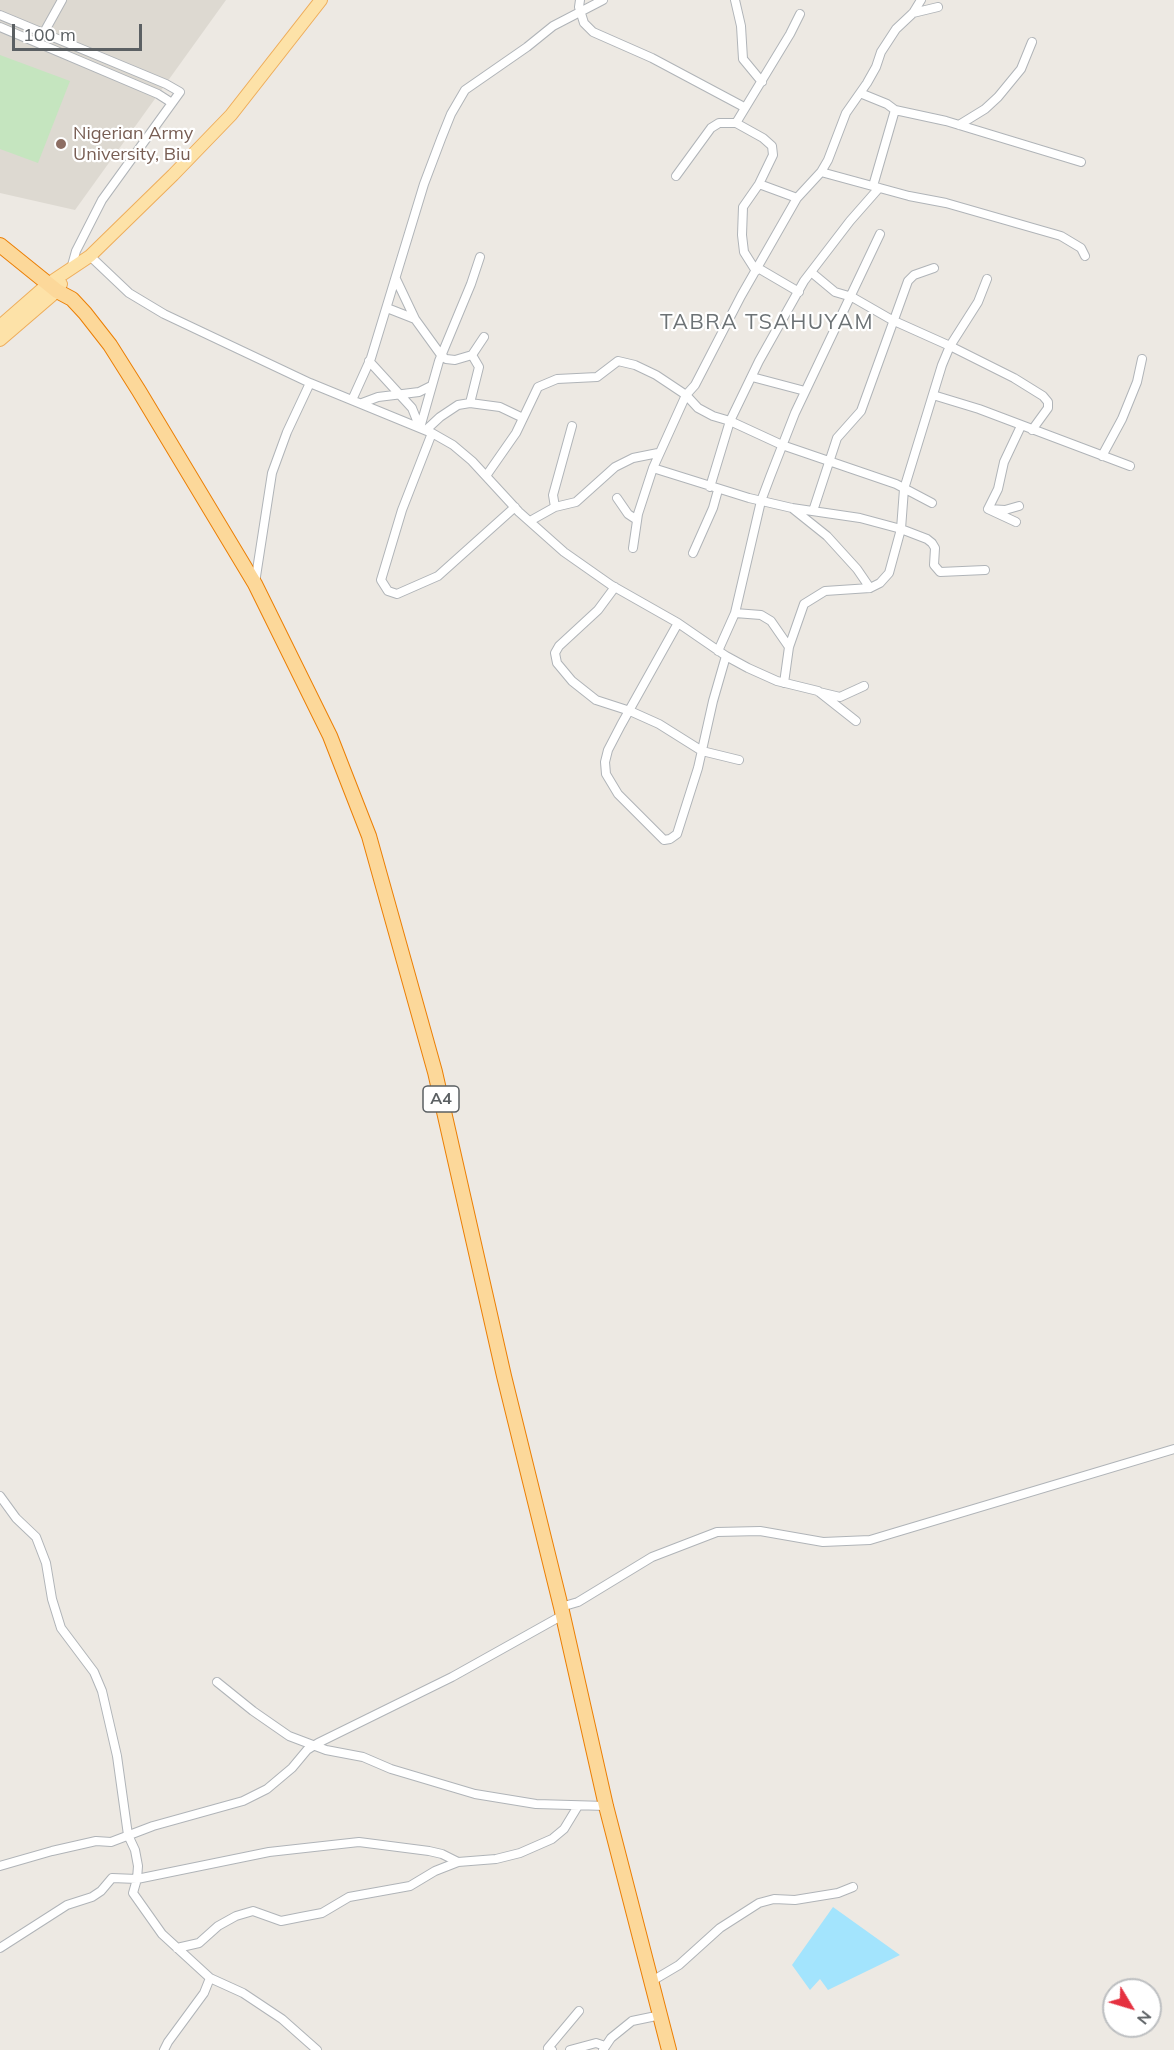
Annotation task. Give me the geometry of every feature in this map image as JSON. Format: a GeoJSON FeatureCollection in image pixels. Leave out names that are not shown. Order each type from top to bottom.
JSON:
{"type":"FeatureCollection","features":[{"type":"Feature","properties":{"kind":"highway","name":"A4"},"geometry":{"type":"LineString","coordinates":[[0,245],[53,287],[72,299],[110,345],[255,584],[330,736],[369,836],[435,1072],[606,1806],[669,2050]]}},
{"type":"Feature","properties":{"kind":"main road"},"geometry":{"type":"LineString","coordinates":[[0,339],[71,269],[90,256],[173,176],[231,115],[321,0]]}},
{"type":"Feature","properties":{"kind":"main road"},"geometry":{"type":"LineString","coordinates":[[0,326],[53,287]]}},
{"type":"Feature","properties":{"kind":"street"},"geometry":{"type":"LineString","coordinates":[[38,42],[62,0]]}},
{"type":"Feature","properties":{"kind":"street"},"geometry":{"type":"LineString","coordinates":[[580,0],[580,12],[584,23],[592,32],[652,58],[744,107]]}},
{"type":"Feature","properties":{"kind":"street"},"geometry":{"type":"LineString","coordinates":[[352,400],[369,361],[387,308],[424,184],[451,114],[465,90],[553,26],[603,0]]}},
{"type":"Feature","properties":{"kind":"street"},"geometry":{"type":"LineString","coordinates":[[735,0],[741,26],[743,59],[762,82]]}},
{"type":"Feature","properties":{"kind":"street"},"geometry":{"type":"LineString","coordinates":[[633,548],[637,520],[658,453],[686,395],[695,385],[797,198],[828,160],[846,113],[876,67],[881,52],[896,29],[913,13],[921,0]]}},
{"type":"Feature","properties":{"kind":"street"},"geometry":{"type":"LineString","coordinates":[[913,13],[938,7]]}},
{"type":"Feature","properties":{"kind":"street"},"geometry":{"type":"LineString","coordinates":[[736,123],[800,14]]}},
{"type":"Feature","properties":{"kind":"street"},"geometry":{"type":"LineString","coordinates":[[0,15],[180,92],[102,200],[76,251],[71,269]]}},
{"type":"Feature","properties":{"kind":"street"},"geometry":{"type":"LineString","coordinates":[[0,27],[159,94],[172,103]]}},
{"type":"Feature","properties":{"kind":"street"},"geometry":{"type":"LineString","coordinates":[[959,125],[985,109],[998,97],[1021,69],[1032,42]]}},
{"type":"Feature","properties":{"kind":"street"},"geometry":{"type":"LineString","coordinates":[[860,93],[887,104],[895,111],[959,125],[1081,162]]}},
{"type":"Feature","properties":{"kind":"street"},"geometry":{"type":"LineString","coordinates":[[693,553],[713,508],[714,488],[730,421],[759,361],[811,272],[876,187],[881,154],[895,111]]}},
{"type":"Feature","properties":{"kind":"street"},"geometry":{"type":"LineString","coordinates":[[676,176],[711,128],[719,123],[736,123],[763,138],[772,146],[773,154],[759,184],[743,207],[744,252],[757,270],[799,292]]}},
{"type":"Feature","properties":{"kind":"street"},"geometry":{"type":"LineString","coordinates":[[820,172],[909,196],[946,203],[1060,236],[1081,248],[1085,256]]}},
{"type":"Feature","properties":{"kind":"street"},"geometry":{"type":"LineString","coordinates":[[759,184],[797,198]]}},
{"type":"Feature","properties":{"kind":"street"},"geometry":{"type":"LineString","coordinates":[[678,623],[608,750],[604,762],[606,774],[618,794],[664,840],[670,840],[677,834],[702,751],[722,654],[758,523],[761,501],[805,391],[880,234]]}},
{"type":"Feature","properties":{"kind":"street"},"geometry":{"type":"LineString","coordinates":[[90,256],[129,293],[164,314],[310,382],[426,430],[453,445],[472,461],[514,507],[564,552],[615,587],[678,623],[722,654],[777,681],[840,697],[864,686]]}},
{"type":"Feature","properties":{"kind":"street"},"geometry":{"type":"LineString","coordinates":[[480,257],[431,386],[426,430],[381,580],[388,591],[397,594],[438,576],[514,507]]}},
{"type":"Feature","properties":{"kind":"street"},"geometry":{"type":"LineString","coordinates":[[813,510],[837,438],[861,411],[892,320],[909,281],[915,275],[934,268]]}},
{"type":"Feature","properties":{"kind":"street"},"geometry":{"type":"LineString","coordinates":[[811,272],[836,292],[849,296],[892,320],[951,346],[1014,378],[1043,396],[1048,402],[1048,408],[1032,430]]}},
{"type":"Feature","properties":{"kind":"street"},"geometry":{"type":"LineString","coordinates":[[396,279],[415,319],[446,359],[455,360],[472,354],[484,337]]}},
{"type":"Feature","properties":{"kind":"street"},"geometry":{"type":"LineString","coordinates":[[784,683],[789,647],[804,604],[825,591],[870,588],[880,583],[889,573],[901,529],[904,489],[942,366],[951,346],[978,302],[987,279]]}},
{"type":"Feature","properties":{"kind":"street"},"geometry":{"type":"LineString","coordinates":[[387,308],[415,319]]}},
{"type":"Feature","properties":{"kind":"street"},"geometry":{"type":"LineString","coordinates":[[470,403],[479,367],[472,354]]}},
{"type":"Feature","properties":{"kind":"street"},"geometry":{"type":"LineString","coordinates":[[1102,456],[1122,419],[1137,382],[1142,359]]}},
{"type":"Feature","properties":{"kind":"street"},"geometry":{"type":"LineString","coordinates":[[369,361],[412,408],[426,430]]}},
{"type":"Feature","properties":{"kind":"street"},"geometry":{"type":"LineString","coordinates":[[486,476],[516,433],[538,387],[557,379],[597,377],[618,361],[635,365],[686,395],[698,408],[782,445],[896,484],[932,503]]}},
{"type":"Feature","properties":{"kind":"street"},"geometry":{"type":"LineString","coordinates":[[752,376],[805,391]]}},
{"type":"Feature","properties":{"kind":"street"},"geometry":{"type":"LineString","coordinates":[[255,584],[272,473],[286,432],[310,382]]}},
{"type":"Feature","properties":{"kind":"street"},"geometry":{"type":"LineString","coordinates":[[362,403],[378,397],[419,392],[431,386]]}},
{"type":"Feature","properties":{"kind":"street"},"geometry":{"type":"LineString","coordinates":[[933,395],[979,409],[1130,466]]}},
{"type":"Feature","properties":{"kind":"street"},"geometry":{"type":"LineString","coordinates":[[426,430],[458,405],[470,403],[500,407],[523,418]]}},
{"type":"Feature","properties":{"kind":"street"},"geometry":{"type":"LineString","coordinates":[[555,507],[553,495],[572,426]]}},
{"type":"Feature","properties":{"kind":"street"},"geometry":{"type":"LineString","coordinates":[[988,509],[998,489],[1004,462],[1021,426]]}},
{"type":"Feature","properties":{"kind":"street"},"geometry":{"type":"LineString","coordinates":[[530,521],[555,507],[576,502],[615,467],[633,458],[658,453]]}},
{"type":"Feature","properties":{"kind":"street"},"geometry":{"type":"LineString","coordinates":[[653,468],[761,501],[860,518],[901,529],[932,543],[935,549],[934,565],[940,572],[985,570]]}},
{"type":"Feature","properties":{"kind":"street"},"geometry":{"type":"LineString","coordinates":[[617,498],[628,514],[637,520]]}},
{"type":"Feature","properties":{"kind":"street"},"geometry":{"type":"LineString","coordinates":[[988,509],[1005,510],[1019,506]]}},
{"type":"Feature","properties":{"kind":"street"},"geometry":{"type":"LineString","coordinates":[[792,508],[827,536],[857,569],[870,588]]}},
{"type":"Feature","properties":{"kind":"street"},"geometry":{"type":"LineString","coordinates":[[988,509],[1016,522]]}},
{"type":"Feature","properties":{"kind":"street"},"geometry":{"type":"LineString","coordinates":[[615,587],[598,610],[559,646],[555,653],[557,663],[572,681],[596,700],[630,711],[659,724],[702,751],[740,760]]}},
{"type":"Feature","properties":{"kind":"street"},"geometry":{"type":"LineString","coordinates":[[735,613],[761,615],[771,621],[789,647]]}},
{"type":"Feature","properties":{"kind":"street"},"geometry":{"type":"LineString","coordinates":[[818,692],[856,721]]}},
{"type":"Feature","properties":{"kind":"street"},"geometry":{"type":"LineString","coordinates":[[0,1866],[96,1841],[111,1842],[243,1801],[267,1789],[315,1745],[452,1677],[652,1557],[717,1532],[760,1531],[823,1542],[870,1540],[1174,1449]]}},
{"type":"Feature","properties":{"kind":"street"},"geometry":{"type":"LineString","coordinates":[[0,1496],[16,1518],[36,1537],[46,1563],[52,1599],[61,1628],[94,1671],[102,1691],[117,1756],[128,1835],[135,1850],[137,1879],[133,1893],[162,1934],[210,1978],[243,1993],[282,2019],[317,2050]]}},
{"type":"Feature","properties":{"kind":"street"},"geometry":{"type":"LineString","coordinates":[[217,1682],[283,1732],[336,1753],[363,1757],[391,1769],[475,1794],[536,1804],[606,1806]]}},
{"type":"Feature","properties":{"kind":"street"},"geometry":{"type":"LineString","coordinates":[[177,1948],[199,1943],[218,1926],[236,1916],[253,1911],[281,1922],[322,1913],[349,1897],[410,1886],[435,1871],[458,1862],[496,1859],[536,1846],[552,1839],[564,1829],[578,1806]]}},
{"type":"Feature","properties":{"kind":"street"},"geometry":{"type":"LineString","coordinates":[[0,1948],[67,1905],[101,1892],[112,1878],[137,1879],[269,1852],[359,1842],[429,1851],[442,1854],[458,1862]]}},
{"type":"Feature","properties":{"kind":"street"},"geometry":{"type":"LineString","coordinates":[[652,1980],[679,1965],[720,1928],[759,1903],[774,1899],[795,1900],[838,1893],[853,1887]]}},
{"type":"Feature","properties":{"kind":"street"},"geometry":{"type":"LineString","coordinates":[[164,2050],[182,2021],[204,1993],[210,1978]]}},
{"type":"Feature","properties":{"kind":"street"},"geometry":{"type":"LineString","coordinates":[[549,2049],[579,2011]]}},
{"type":"Feature","properties":{"kind":"street"},"geometry":{"type":"LineString","coordinates":[[570,2050],[596,2043],[604,2048],[611,2038],[632,2021],[661,2015]]}},
{"type":"Feature","properties":{"kind":"shaded area","name":"Nigerian Army University, Biu"},"geometry":{"type":"Polygon","coordinates":[[[0,0],[226,0],[75,210],[0,193],[0,0]]]}},
{"type":"Feature","properties":{"kind":"green space"},"geometry":{"type":"Polygon","coordinates":[[[0,55],[70,81],[38,163],[0,149],[0,55]]]}},
{"type":"Feature","properties":{"kind":"water"},"geometry":{"type":"Polygon","coordinates":[[[833,1907],[900,1955],[828,1990],[820,1979],[810,1990],[792,1965],[833,1907]]]}},
{"type":"Feature","properties":{"kind":"place","name":"Nigerian Army University, Biu"},"geometry":{"type":"Point","coordinates":[61,144]}},
{"type":"Feature","properties":{"kind":"district","name":"TABRA TSAHUYAM"},"geometry":{"type":"Point","coordinates":[767,323]}}]}
